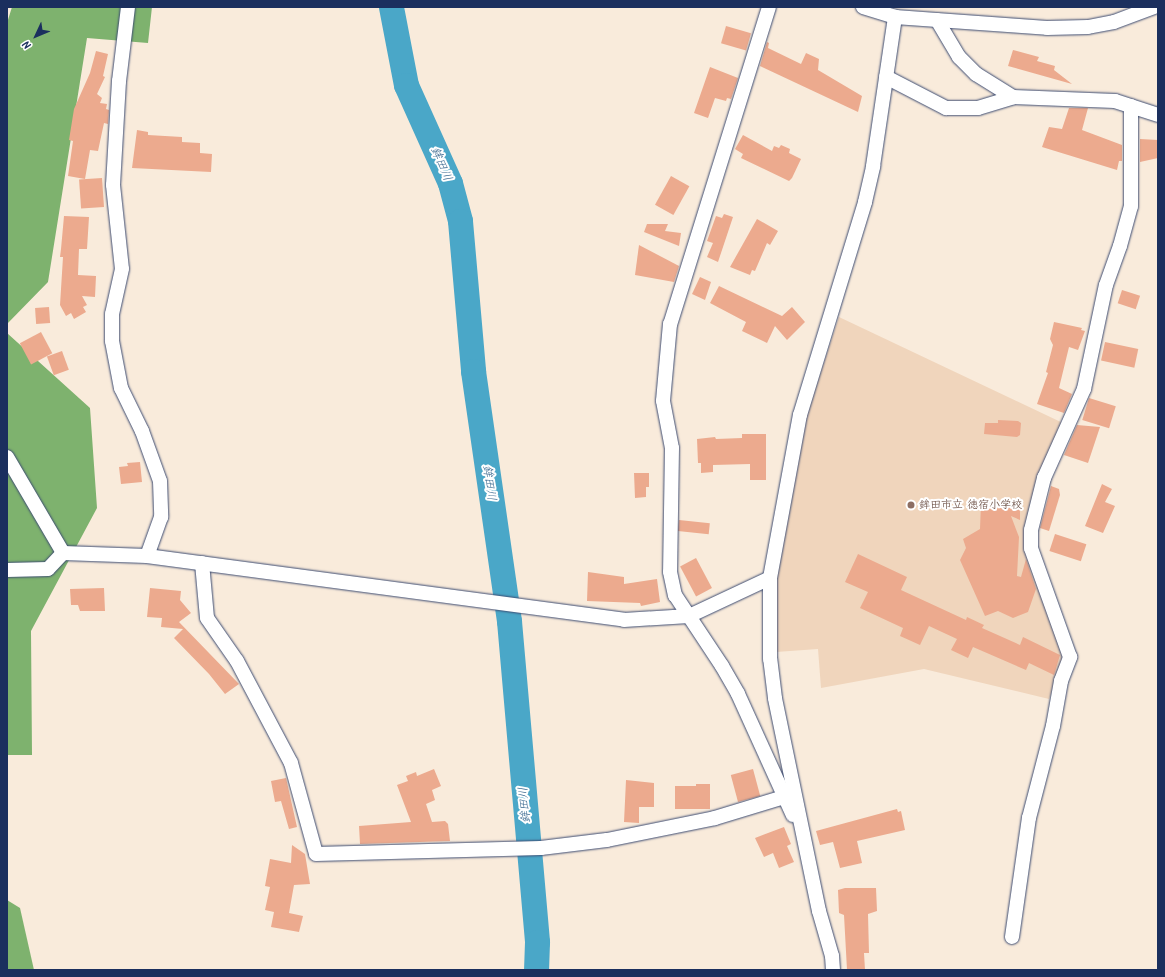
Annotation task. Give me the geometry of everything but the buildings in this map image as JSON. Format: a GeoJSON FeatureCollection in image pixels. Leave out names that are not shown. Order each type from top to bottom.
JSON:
{"type":"FeatureCollection","features":[{"type":"Feature","properties":{"kind":"street"},"geometry":{"type":"LineString","coordinates":[[128,7],[119,81],[113,185],[122,269],[112,314],[112,341],[121,388],[142,431],[160,482],[161,517],[146,556]]}},
{"type":"Feature","properties":{"kind":"street"},"geometry":{"type":"LineString","coordinates":[[769,7],[670,324],[663,402],[672,448],[670,572],[675,595],[738,694],[804,841]]}},
{"type":"Feature","properties":{"kind":"street"},"geometry":{"type":"LineString","coordinates":[[863,7],[895,17],[1047,28],[1088,27],[1114,22],[1154,7]]}},
{"type":"Feature","properties":{"kind":"street"},"geometry":{"type":"LineString","coordinates":[[832,970],[832,956],[787,763],[771,666],[770,578],[800,415],[865,202],[879,131],[895,17]]}},
{"type":"Feature","properties":{"kind":"street"},"geometry":{"type":"LineString","coordinates":[[937,20],[959,57],[976,74],[1013,97]]}},
{"type":"Feature","properties":{"kind":"street"},"geometry":{"type":"LineString","coordinates":[[886,77],[946,108],[978,108],[1013,97],[1115,101],[1158,115]]}},
{"type":"Feature","properties":{"kind":"street"},"geometry":{"type":"LineString","coordinates":[[1012,937],[1029,818],[1053,726],[1061,681],[1070,657],[1032,548],[1031,530],[1044,478],[1084,389],[1104,291],[1131,206],[1131,106]]}},
{"type":"Feature","properties":{"kind":"street"},"geometry":{"type":"LineString","coordinates":[[7,457],[63,554]]}},
{"type":"Feature","properties":{"kind":"street"},"geometry":{"type":"LineString","coordinates":[[7,570],[48,569],[63,554],[146,556],[522,605],[624,620],[689,616],[770,578]]}},
{"type":"Feature","properties":{"kind":"street"},"geometry":{"type":"LineString","coordinates":[[202,563],[207,618],[237,661],[291,763],[316,854],[515,851],[607,840],[715,818],[784,797]]}},
{"type":"Feature","properties":{"kind":"shaded area","name":"鉾田市立 徳宿小学校"},"geometry":{"type":"Polygon","coordinates":[[[839,317],[1065,424],[1027,534],[1066,656],[1049,699],[924,669],[821,688],[818,649],[776,652],[774,583],[806,417],[839,317]]]}},
{"type":"Feature","properties":{"kind":"green space"},"geometry":{"type":"Polygon","coordinates":[[[12,7],[152,7],[148,43],[87,38],[48,282],[7,324],[7,23],[12,7]]]}},
{"type":"Feature","properties":{"kind":"green space"},"geometry":{"type":"Polygon","coordinates":[[[7,333],[90,408],[97,508],[31,631],[32,755],[7,755],[7,333]]]}},
{"type":"Feature","properties":{"kind":"green space"},"geometry":{"type":"Polygon","coordinates":[[[7,900],[20,908],[34,970],[7,970],[7,900]]]}},
{"type":"Feature","properties":{"kind":"waterway","name":"鉾田川"},"geometry":{"type":"LineString","coordinates":[[391,7],[406,85],[450,183],[460,221],[473,371],[509,621],[537,942],[536,970]]}},
{"type":"Feature","properties":{"kind":"place","name":"鉾田市立 徳宿小学校"},"geometry":{"type":"Point","coordinates":[911,505]}}]}
